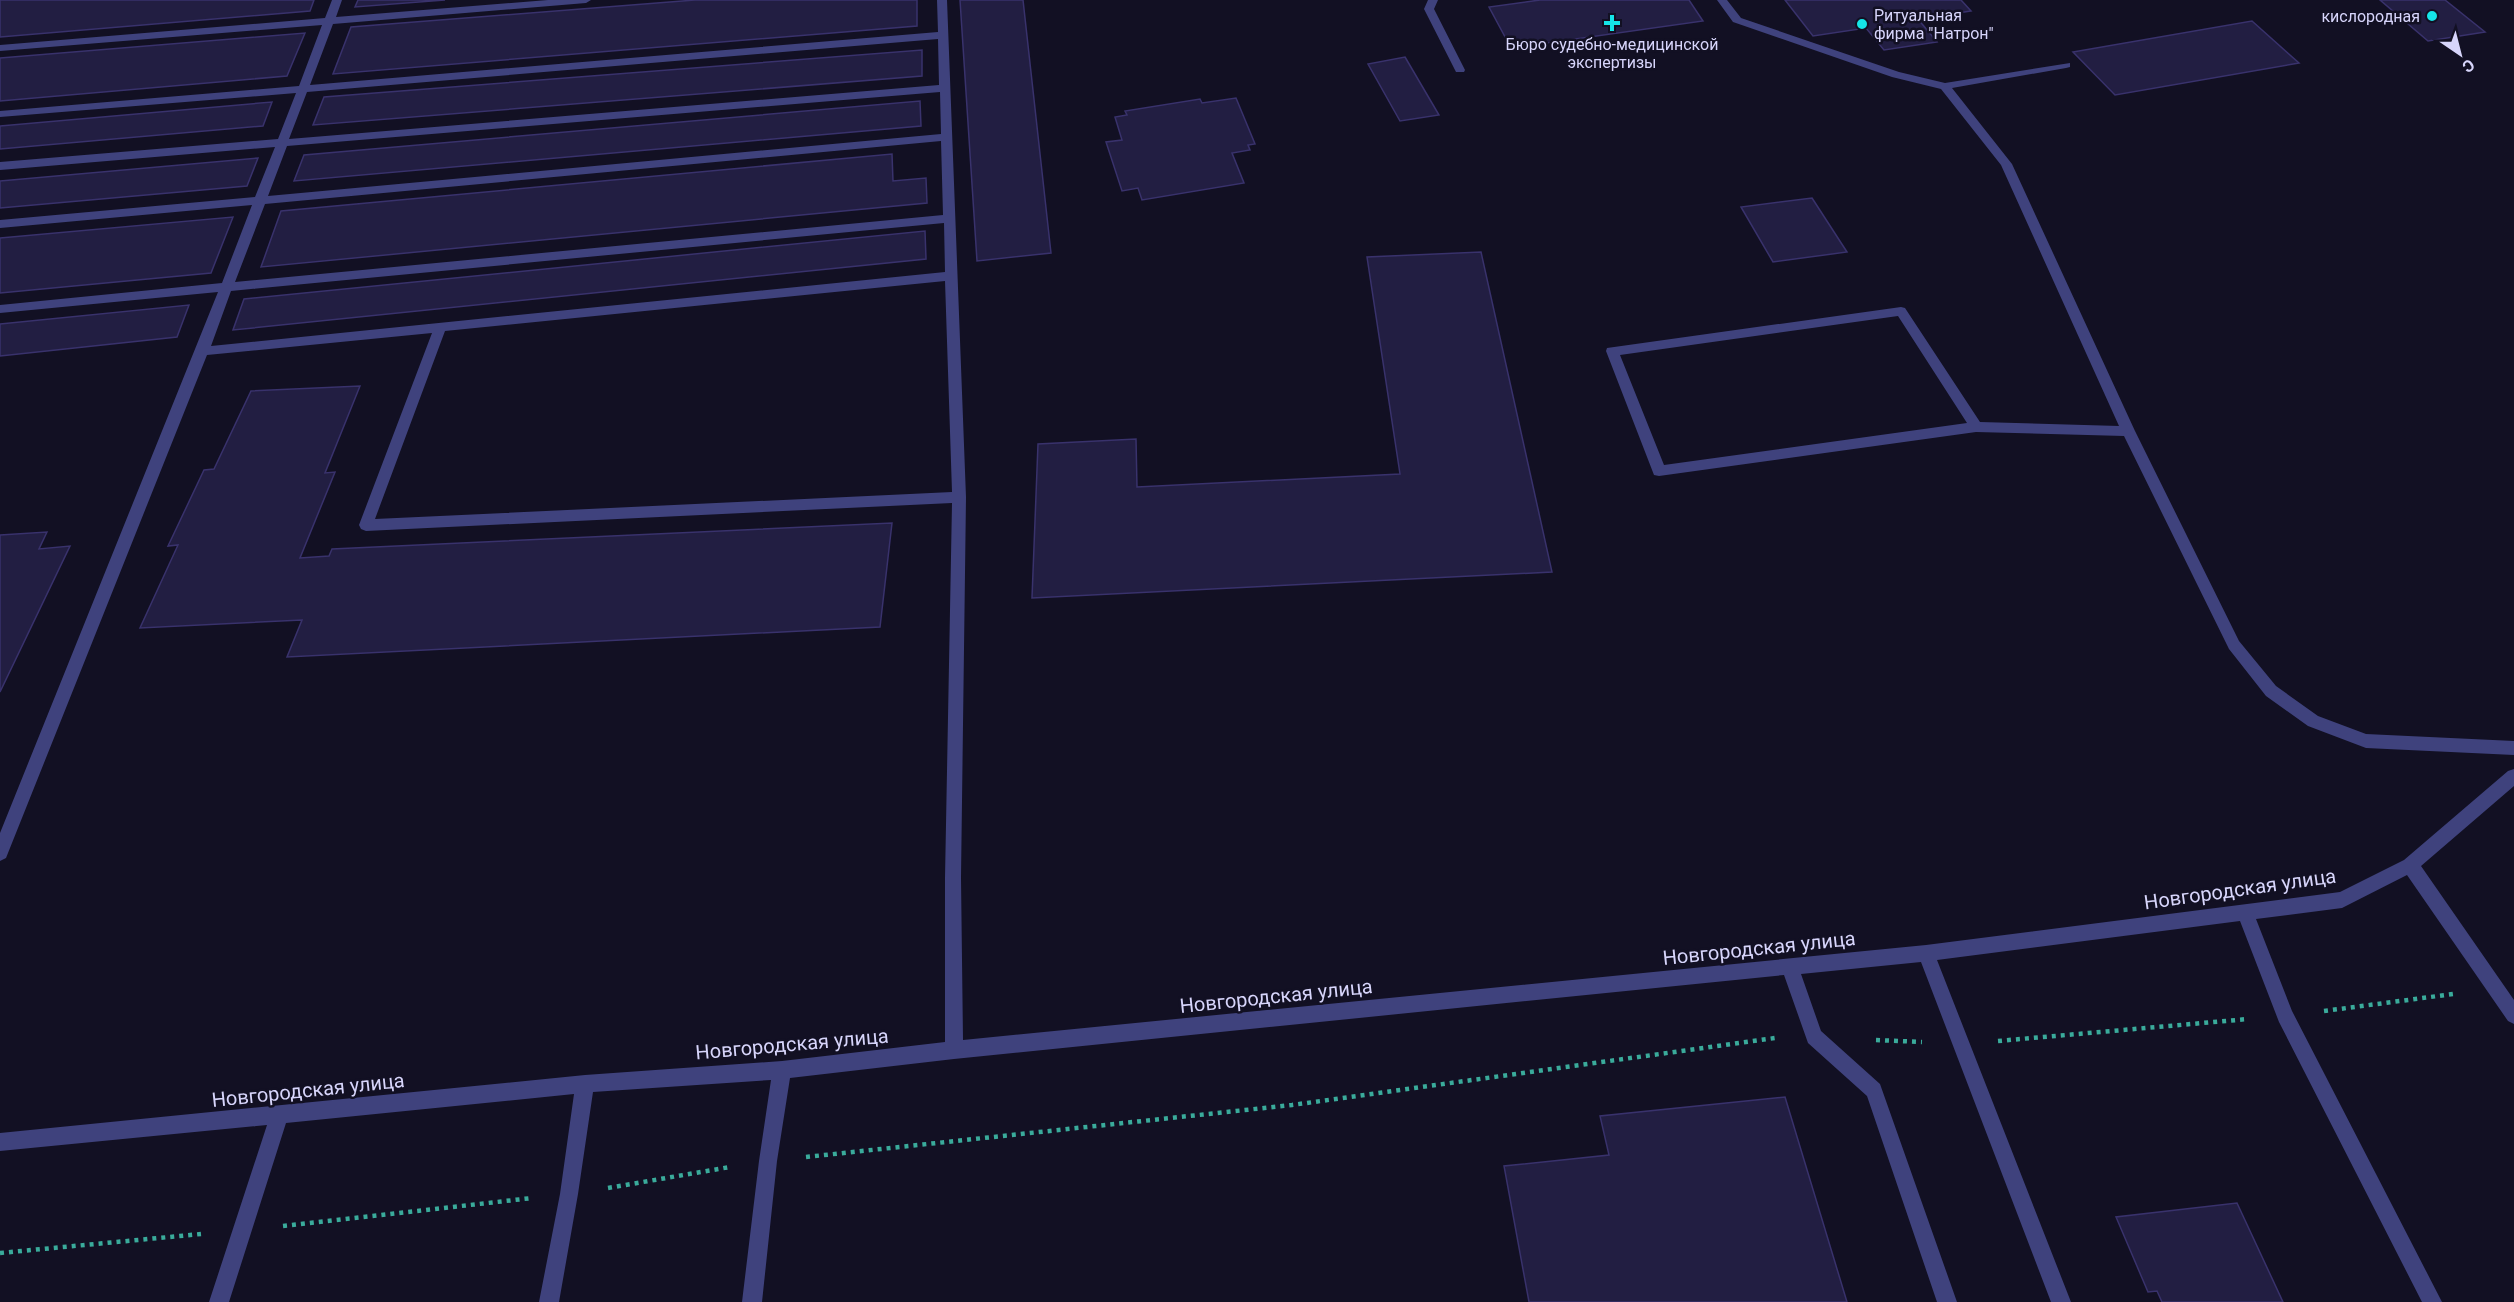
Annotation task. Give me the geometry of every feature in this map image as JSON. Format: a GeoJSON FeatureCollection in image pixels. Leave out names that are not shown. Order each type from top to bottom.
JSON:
{"type":"FeatureCollection","features":[{"type":"Feature","properties":{"kind":"street"},"geometry":{"type":"LineString","coordinates":[[0,853],[57,717],[337,0]]}},
{"type":"Feature","properties":{"kind":"street"},"geometry":{"type":"LineString","coordinates":[[0,48],[586,0]]}},
{"type":"Feature","properties":{"kind":"street"},"geometry":{"type":"LineString","coordinates":[[942,0],[959,497],[954,1050]]}},
{"type":"Feature","properties":{"kind":"street"},"geometry":{"type":"LineString","coordinates":[[1433,0],[1429,9],[1460,70]]}},
{"type":"Feature","properties":{"kind":"street"},"geometry":{"type":"LineString","coordinates":[[1722,0],[1737,20],[1896,75],[1945,86],[2066,65]]}},
{"type":"Feature","properties":{"kind":"street"},"geometry":{"type":"LineString","coordinates":[[0,114],[943,35]]}},
{"type":"Feature","properties":{"kind":"street"},"geometry":{"type":"LineString","coordinates":[[1945,86],[2006,164],[2128,431],[2234,645],[2271,691],[2313,722],[2366,741],[2514,748]]}},
{"type":"Feature","properties":{"kind":"street"},"geometry":{"type":"LineString","coordinates":[[0,166],[945,88]]}},
{"type":"Feature","properties":{"kind":"street"},"geometry":{"type":"LineString","coordinates":[[0,224],[947,137]]}},
{"type":"Feature","properties":{"kind":"street"},"geometry":{"type":"LineString","coordinates":[[0,309],[950,218]]}},
{"type":"Feature","properties":{"kind":"street"},"geometry":{"type":"LineString","coordinates":[[201,351],[952,276]]}},
{"type":"Feature","properties":{"kind":"street"},"geometry":{"type":"LineString","coordinates":[[1976,427],[1901,311],[1612,351],[1659,471],[1976,427],[2128,431]]}},
{"type":"Feature","properties":{"kind":"street"},"geometry":{"type":"LineString","coordinates":[[440,327],[366,525],[959,497]]}},
{"type":"Feature","properties":{"kind":"street","name":"Новгородская улица"},"geometry":{"type":"LineString","coordinates":[[0,1142],[585,1084],[782,1070],[954,1050],[1926,954],[2342,900],[2410,866],[2514,776]]}},
{"type":"Feature","properties":{"kind":"street"},"geometry":{"type":"LineString","coordinates":[[2410,866],[2497,988],[2514,1016]]}},
{"type":"Feature","properties":{"kind":"street"},"geometry":{"type":"LineString","coordinates":[[2245,913],[2285,1016],[2432,1302]]}},
{"type":"Feature","properties":{"kind":"street"},"geometry":{"type":"LineString","coordinates":[[1926,954],[2061,1302]]}},
{"type":"Feature","properties":{"kind":"street"},"geometry":{"type":"LineString","coordinates":[[1790,967],[1814,1037],[1874,1090],[1947,1302]]}},
{"type":"Feature","properties":{"kind":"street"},"geometry":{"type":"LineString","coordinates":[[752,1302],[768,1161],[782,1070]]}},
{"type":"Feature","properties":{"kind":"street"},"geometry":{"type":"LineString","coordinates":[[549,1302],[569,1194],[585,1084]]}},
{"type":"Feature","properties":{"kind":"street"},"geometry":{"type":"LineString","coordinates":[[219,1302],[279,1116]]}},
{"type":"Feature","properties":{"kind":"path"},"geometry":{"type":"LineString","coordinates":[[0,1253],[241,1231],[569,1194],[768,1161],[1292,1105],[1786,1037],[1960,1044],[2285,1016],[2497,988]]}},
{"type":"Feature","properties":{"kind":"building"},"geometry":{"type":"Polygon","coordinates":[[[0,0],[314,0],[310,11],[0,37],[0,0]]]}},
{"type":"Feature","properties":{"kind":"building"},"geometry":{"type":"Polygon","coordinates":[[[358,0],[445,0],[355,7],[358,0]]]}},
{"type":"Feature","properties":{"kind":"building"},"geometry":{"type":"Polygon","coordinates":[[[695,0],[917,0],[917,26],[333,74],[351,27],[695,0]]]}},
{"type":"Feature","properties":{"kind":"building"},"geometry":{"type":"Polygon","coordinates":[[[960,0],[1023,0],[1051,253],[977,261],[960,0]]]}},
{"type":"Feature","properties":{"kind":"building"},"geometry":{"type":"Polygon","coordinates":[[[1540,0],[1689,0],[1703,21],[1511,48],[1489,7],[1540,0]]]}},
{"type":"Feature","properties":{"kind":"building","name":"Ритуальная фирма \"Натрон\""},"geometry":{"type":"Polygon","coordinates":[[[1785,0],[1961,0],[1971,11],[1918,19],[1937,42],[1884,50],[1866,28],[1813,36],[1785,0]]]}},
{"type":"Feature","properties":{"kind":"building","name":"кислородная"},"geometry":{"type":"Polygon","coordinates":[[[2380,0],[2445,0],[2485,32],[2428,41],[2380,0]]]}},
{"type":"Feature","properties":{"kind":"building"},"geometry":{"type":"Polygon","coordinates":[[[2252,21],[2299,63],[2115,95],[2073,52],[2252,21]]]}},
{"type":"Feature","properties":{"kind":"building"},"geometry":{"type":"Polygon","coordinates":[[[305,33],[287,76],[0,101],[0,58],[305,33]]]}},
{"type":"Feature","properties":{"kind":"building"},"geometry":{"type":"Polygon","coordinates":[[[922,50],[922,76],[313,125],[324,97],[922,50]]]}},
{"type":"Feature","properties":{"kind":"building"},"geometry":{"type":"Polygon","coordinates":[[[1405,57],[1439,115],[1400,121],[1368,64],[1405,57]]]}},
{"type":"Feature","properties":{"kind":"building"},"geometry":{"type":"Polygon","coordinates":[[[1236,98],[1255,144],[1248,145],[1250,150],[1232,153],[1244,183],[1142,200],[1138,188],[1122,191],[1106,142],[1122,140],[1115,117],[1127,115],[1125,111],[1200,99],[1202,103],[1236,98]]]}},
{"type":"Feature","properties":{"kind":"building"},"geometry":{"type":"Polygon","coordinates":[[[920,101],[921,126],[294,181],[304,155],[920,101]]]}},
{"type":"Feature","properties":{"kind":"building"},"geometry":{"type":"Polygon","coordinates":[[[272,102],[263,126],[0,149],[0,126],[272,102]]]}},
{"type":"Feature","properties":{"kind":"building"},"geometry":{"type":"Polygon","coordinates":[[[892,154],[893,181],[926,178],[927,203],[261,267],[281,211],[892,154]]]}},
{"type":"Feature","properties":{"kind":"building"},"geometry":{"type":"Polygon","coordinates":[[[258,158],[247,186],[0,208],[0,181],[258,158]]]}},
{"type":"Feature","properties":{"kind":"building"},"geometry":{"type":"Polygon","coordinates":[[[1812,198],[1847,252],[1773,262],[1741,207],[1812,198]]]}},
{"type":"Feature","properties":{"kind":"building"},"geometry":{"type":"Polygon","coordinates":[[[233,217],[211,273],[0,293],[0,238],[233,217]]]}},
{"type":"Feature","properties":{"kind":"building"},"geometry":{"type":"Polygon","coordinates":[[[925,231],[926,259],[233,330],[244,299],[925,231]]]}},
{"type":"Feature","properties":{"kind":"building"},"geometry":{"type":"Polygon","coordinates":[[[1481,252],[1552,572],[1032,598],[1038,444],[1136,439],[1137,487],[1400,474],[1367,257],[1481,252]]]}},
{"type":"Feature","properties":{"kind":"building"},"geometry":{"type":"Polygon","coordinates":[[[189,305],[177,337],[0,356],[0,324],[189,305]]]}},
{"type":"Feature","properties":{"kind":"building"},"geometry":{"type":"Polygon","coordinates":[[[360,386],[325,473],[335,472],[300,558],[329,556],[332,549],[892,523],[880,627],[287,657],[302,620],[140,628],[178,545],[168,546],[204,470],[214,469],[251,391],[360,386]]]}},
{"type":"Feature","properties":{"kind":"building"},"geometry":{"type":"Polygon","coordinates":[[[47,532],[39,549],[70,546],[0,692],[0,535],[47,532]]]}},
{"type":"Feature","properties":{"kind":"building"},"geometry":{"type":"Polygon","coordinates":[[[1785,1097],[1847,1302],[1529,1302],[1504,1166],[1609,1155],[1600,1116],[1785,1097]]]}},
{"type":"Feature","properties":{"kind":"building"},"geometry":{"type":"Polygon","coordinates":[[[2237,1203],[2283,1302],[2162,1302],[2157,1291],[2148,1292],[2116,1217],[2237,1203]]]}},
{"type":"Feature","properties":{"kind":"place","name":"кислородная"},"geometry":{"type":"Point","coordinates":[2432,16]}},
{"type":"Feature","properties":{"kind":"place","name":"Бюро судебно-медицинской экспертизы"},"geometry":{"type":"Point","coordinates":[1612,23]}},
{"type":"Feature","properties":{"kind":"place","name":"Ритуальная фирма \"Натрон\""},"geometry":{"type":"Point","coordinates":[1862,24]}}]}
